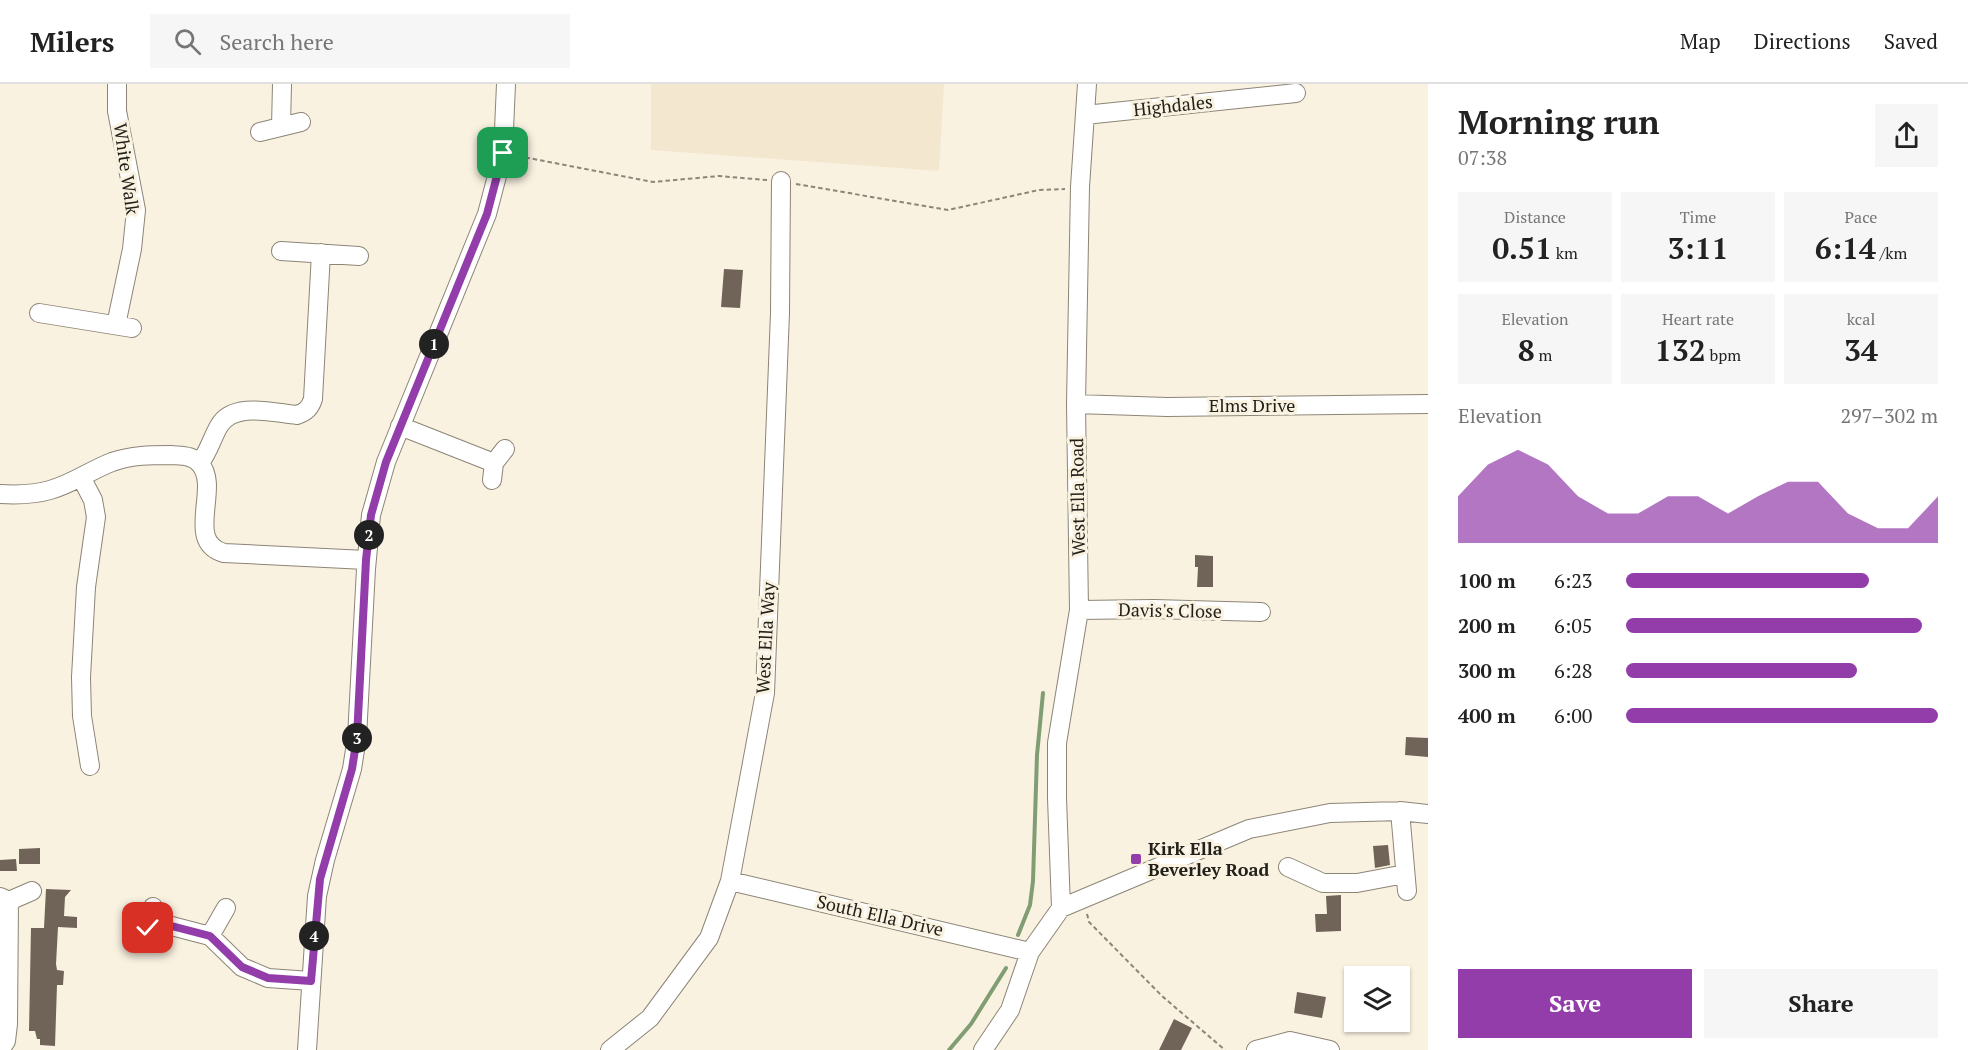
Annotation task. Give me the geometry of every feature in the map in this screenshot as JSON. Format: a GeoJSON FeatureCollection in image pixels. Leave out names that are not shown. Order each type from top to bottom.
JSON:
{"type":"FeatureCollection","features":[{"type":"Feature","properties":{"kind":"street","name":"White Walk"},"geometry":{"type":"LineString","coordinates":[[37,312],[124,327],[135,210],[117,111],[117,84]]}},
{"type":"Feature","properties":{"kind":"street"},"geometry":{"type":"LineString","coordinates":[[281,127],[282,84]]}},
{"type":"Feature","properties":{"kind":"street"},"geometry":{"type":"LineString","coordinates":[[307,1050],[320,879],[352,769],[357,737],[366,560],[371,515],[377,489],[400,426],[472,255],[496,187],[503,153],[506,84]]}},
{"type":"Feature","properties":{"kind":"street","name":"West Ella Road"},"geometry":{"type":"LineString","coordinates":[[1061,908],[1057,798],[1058,743],[1079,610],[1076,404],[1080,188],[1087,84]]}},
{"type":"Feature","properties":{"kind":"street","name":"Highdales"},"geometry":{"type":"LineString","coordinates":[[1085,115],[1297,95]]}},
{"type":"Feature","properties":{"kind":"street"},"geometry":{"type":"LineString","coordinates":[[260,132],[302,122]]}},
{"type":"Feature","properties":{"kind":"street","name":"West Ella Way"},"geometry":{"type":"LineString","coordinates":[[610,1050],[650,1018],[709,938],[730,881],[765,693],[780,313],[781,181]]}},
{"type":"Feature","properties":{"kind":"street"},"geometry":{"type":"LineString","coordinates":[[281,251],[359,256]]}},
{"type":"Feature","properties":{"kind":"street"},"geometry":{"type":"LineString","coordinates":[[200,463],[210,448],[218,427],[231,414],[241,410],[297,416],[305,412],[311,404],[321,253]]}},
{"type":"Feature","properties":{"kind":"street","name":"Elms Drive"},"geometry":{"type":"LineString","coordinates":[[1076,404],[1167,406],[1428,404]]}},
{"type":"Feature","properties":{"kind":"street"},"geometry":{"type":"LineString","coordinates":[[400,426],[497,464]]}},
{"type":"Feature","properties":{"kind":"street"},"geometry":{"type":"LineString","coordinates":[[0,494],[37,493],[59,487],[113,462],[137,456],[188,456],[200,463],[205,471],[206,536],[214,549],[224,553],[366,560]]}},
{"type":"Feature","properties":{"kind":"street"},"geometry":{"type":"LineString","coordinates":[[81,477],[93,500],[96,517],[86,587],[81,677],[82,716],[90,766]]}},
{"type":"Feature","properties":{"kind":"street","name":"Davis's Close"},"geometry":{"type":"LineString","coordinates":[[1079,610],[1154,609],[1261,612]]}},
{"type":"Feature","properties":{"kind":"street"},"geometry":{"type":"LineString","coordinates":[[983,1050],[1010,1011],[1030,952],[1061,908],[1249,829],[1330,813],[1400,811],[1428,814]]}},
{"type":"Feature","properties":{"kind":"street"},"geometry":{"type":"LineString","coordinates":[[1297,868],[1323,883],[1406,883],[1400,811]]}},
{"type":"Feature","properties":{"kind":"street","name":"South Ella Drive"},"geometry":{"type":"LineString","coordinates":[[730,881],[1030,952]]}},
{"type":"Feature","properties":{"kind":"street"},"geometry":{"type":"LineString","coordinates":[[0,1050],[6,1041],[8,1024],[5,899],[32,891]]}},
{"type":"Feature","properties":{"kind":"street"},"geometry":{"type":"LineString","coordinates":[[210,936],[226,908]]}},
{"type":"Feature","properties":{"kind":"street"},"geometry":{"type":"LineString","coordinates":[[154,919],[210,936],[242,967],[268,978],[311,981]]}},
{"type":"Feature","properties":{"kind":"street"},"geometry":{"type":"LineString","coordinates":[[1256,1050],[1290,1041],[1330,1050]]}},
{"type":"Feature","properties":{"kind":"path"},"geometry":{"type":"LineString","coordinates":[[1083,898],[1089,922],[1162,996],[1225,1050]]}},
{"type":"Feature","properties":{"kind":"shaded area"},"geometry":{"type":"Polygon","coordinates":[[[651,84],[944,84],[939,171],[651,150],[651,84]]]}},
{"type":"Feature","properties":{"kind":"building"},"geometry":{"type":"Polygon","coordinates":[[[724,269],[743,270],[740,308],[721,307],[724,269]]]}},
{"type":"Feature","properties":{"kind":"building"},"geometry":{"type":"Polygon","coordinates":[[[1195,555],[1213,556],[1213,587],[1197,587],[1198,567],[1195,567],[1195,555]]]}},
{"type":"Feature","properties":{"kind":"building"},"geometry":{"type":"Polygon","coordinates":[[[1406,737],[1428,738],[1428,757],[1405,755],[1406,737]]]}},
{"type":"Feature","properties":{"kind":"building"},"geometry":{"type":"Polygon","coordinates":[[[1388,845],[1390,865],[1375,868],[1373,846],[1388,845]]]}},
{"type":"Feature","properties":{"kind":"building"},"geometry":{"type":"Polygon","coordinates":[[[40,848],[40,864],[19,864],[19,849],[40,848]]]}},
{"type":"Feature","properties":{"kind":"building"},"geometry":{"type":"Polygon","coordinates":[[[16,859],[17,871],[0,871],[0,860],[16,859]]]}},
{"type":"Feature","properties":{"kind":"building"},"geometry":{"type":"Polygon","coordinates":[[[46,889],[71,890],[65,897],[64,916],[77,917],[77,928],[58,927],[56,964],[57,970],[64,971],[63,985],[57,985],[55,1046],[40,1045],[40,1039],[37,1039],[35,1031],[29,1031],[31,928],[44,928],[46,889]]]}},
{"type":"Feature","properties":{"kind":"building"},"geometry":{"type":"Polygon","coordinates":[[[1341,895],[1341,931],[1316,932],[1315,914],[1327,914],[1326,896],[1341,895]]]}},
{"type":"Feature","properties":{"kind":"building"},"geometry":{"type":"Polygon","coordinates":[[[1297,992],[1326,997],[1322,1018],[1294,1013],[1297,992]]]}},
{"type":"Feature","properties":{"kind":"building"},"geometry":{"type":"Polygon","coordinates":[[[1174,1019],[1192,1028],[1181,1050],[1159,1050],[1174,1019]]]}},
{"type":"Feature","properties":{"kind":"waterway"},"geometry":{"type":"LineString","coordinates":[[1018,935],[1030,905],[1033,881],[1037,755],[1043,693]]}},
{"type":"Feature","properties":{"kind":"waterway"},"geometry":{"type":"LineString","coordinates":[[949,1050],[971,1024],[1006,968]]}},
{"type":"Feature","properties":{"kind":"place","name":"Kirk Ella Beverley Road"},"geometry":{"type":"Point","coordinates":[1136,859]}},
{"type":"Feature","properties":{"kind":"route"},"geometry":{"type":"LineString","coordinates":[[148,928],[160,923],[210,936],[242,967],[268,978],[311,981],[320,879],[352,769],[357,737],[367,545],[377,489],[400,426],[472,255],[496,187],[503,153]]}}]}
